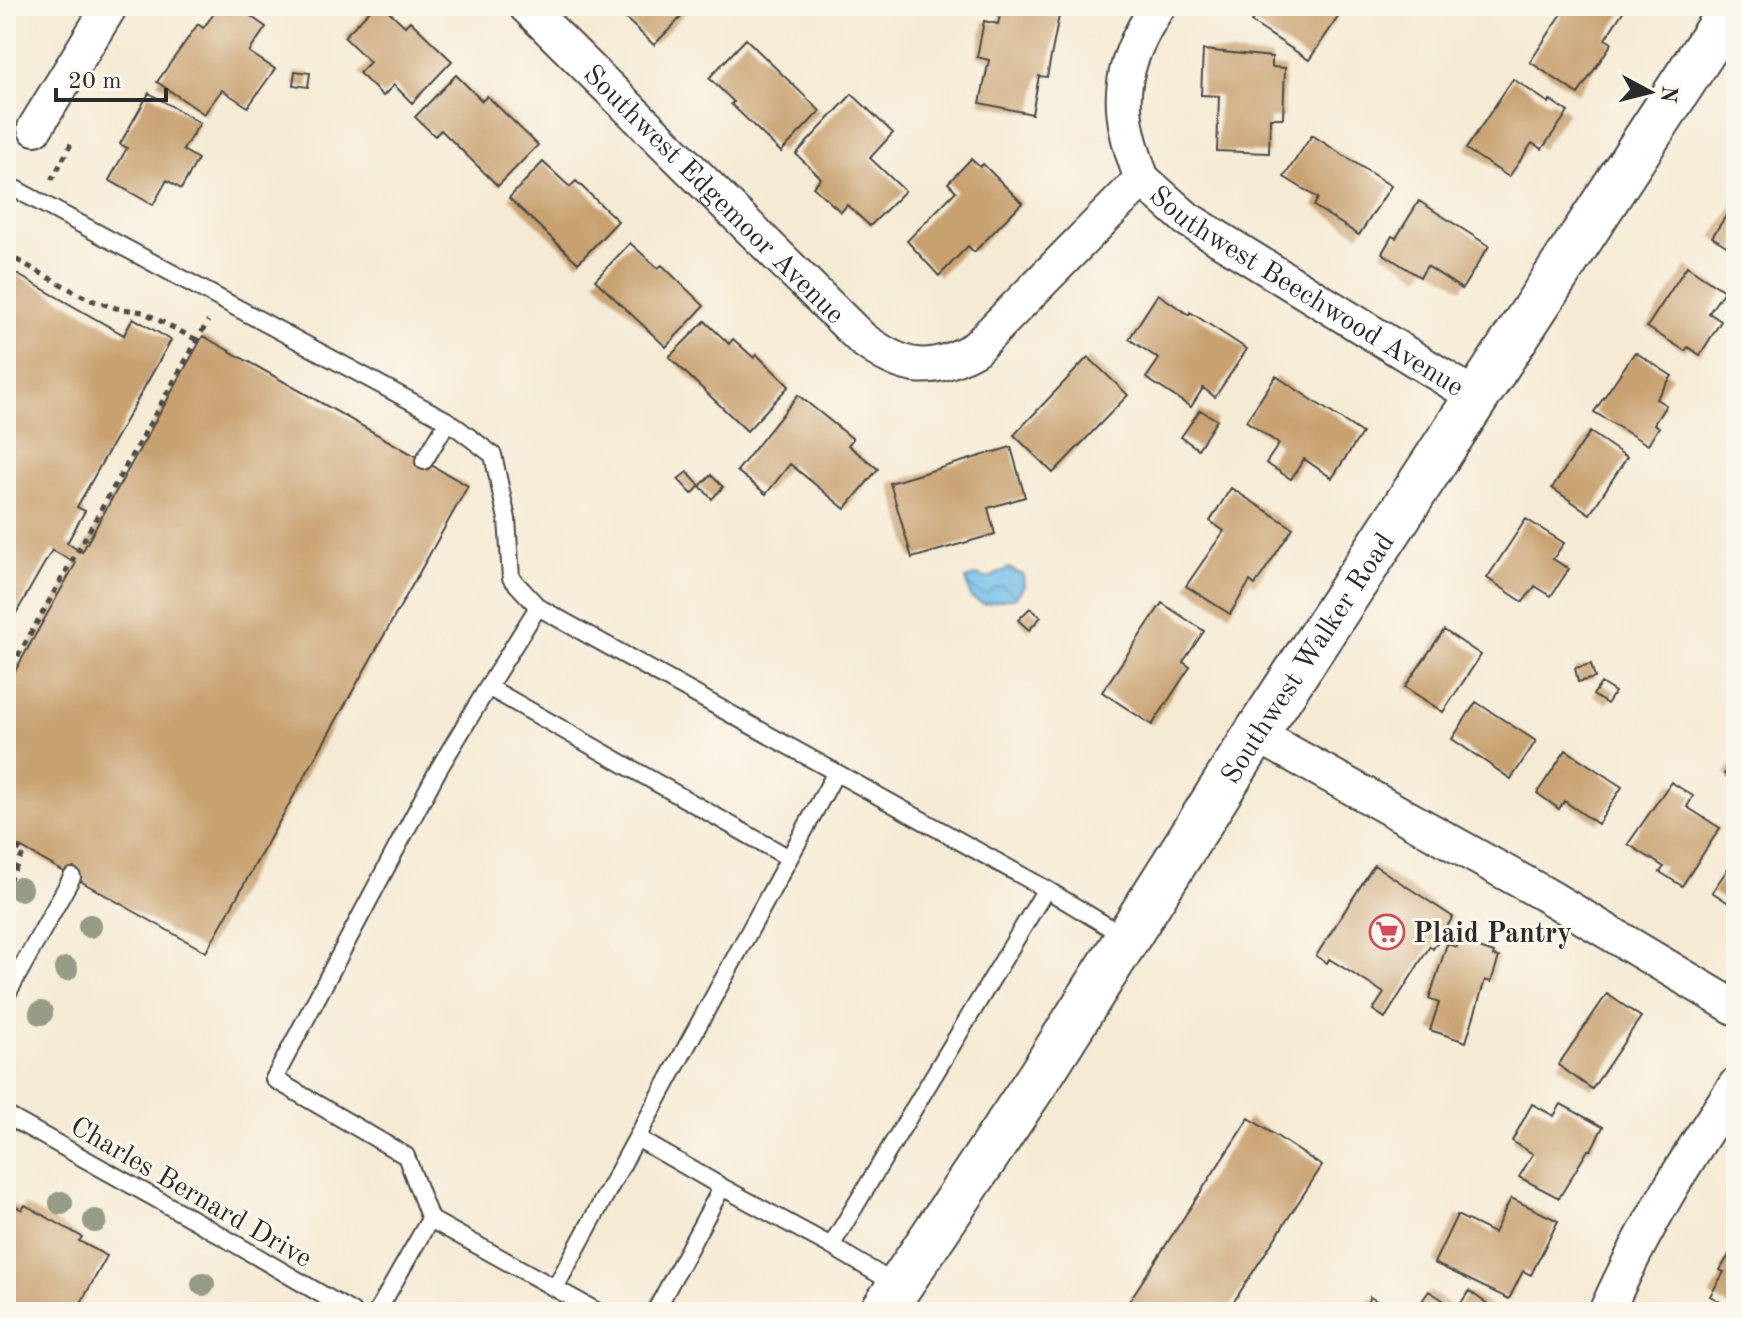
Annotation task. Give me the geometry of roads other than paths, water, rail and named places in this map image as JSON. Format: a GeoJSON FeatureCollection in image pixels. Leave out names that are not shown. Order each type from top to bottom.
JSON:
{"type":"FeatureCollection","features":[{"type":"Feature","properties":{"kind":"main road","name":"Southwest Walker Road"},"geometry":{"type":"LineString","coordinates":[[890,1299],[1040,1076],[1256,734],[1733,6]]}},
{"type":"Feature","properties":{"kind":"street"},"geometry":{"type":"LineString","coordinates":[[35,128],[110,6]]}},
{"type":"Feature","properties":{"kind":"street","name":"Southwest Edgemoor Avenue"},"geometry":{"type":"LineString","coordinates":[[526,6],[862,339],[884,355],[912,367],[934,366],[960,358],[976,348],[1142,179]]}},
{"type":"Feature","properties":{"kind":"street"},"geometry":{"type":"LineString","coordinates":[[1142,179],[1128,142],[1122,111],[1124,80],[1135,45],[1158,6]]}},
{"type":"Feature","properties":{"kind":"street","name":"Southwest Beechwood Avenue"},"geometry":{"type":"LineString","coordinates":[[1142,179],[1187,219],[1476,397]]}},
{"type":"Feature","properties":{"kind":"street"},"geometry":{"type":"LineString","coordinates":[[1256,734],[1546,895],[1736,1008]]}},
{"type":"Feature","properties":{"kind":"street"},"geometry":{"type":"LineString","coordinates":[[1606,1312],[1625,1269],[1682,1165],[1736,1085]]}},
{"type":"Feature","properties":{"kind":"lane"},"geometry":{"type":"LineString","coordinates":[[6,184],[448,421],[493,455],[507,519],[511,578],[538,607],[1046,889],[1127,938]]}},
{"type":"Feature","properties":{"kind":"lane"},"geometry":{"type":"LineString","coordinates":[[424,461],[448,421]]}},
{"type":"Feature","properties":{"kind":"lane"},"geometry":{"type":"LineString","coordinates":[[538,607],[438,770],[274,1079],[406,1156],[430,1219],[598,1312]]}},
{"type":"Feature","properties":{"kind":"lane"},"geometry":{"type":"LineString","coordinates":[[488,687],[789,858]]}},
{"type":"Feature","properties":{"kind":"lane"},"geometry":{"type":"LineString","coordinates":[[555,1288],[835,774]]}},
{"type":"Feature","properties":{"kind":"lane"},"geometry":{"type":"LineString","coordinates":[[6,996],[72,877]]}},
{"type":"Feature","properties":{"kind":"lane"},"geometry":{"type":"LineString","coordinates":[[831,1246],[1046,889]]}},
{"type":"Feature","properties":{"kind":"lane","name":"Charles Bernard Drive"},"geometry":{"type":"LineString","coordinates":[[6,1115],[352,1312]]}},
{"type":"Feature","properties":{"kind":"lane"},"geometry":{"type":"LineString","coordinates":[[637,1138],[831,1246],[890,1299]]}},
{"type":"Feature","properties":{"kind":"lane"},"geometry":{"type":"LineString","coordinates":[[655,1312],[722,1187]]}},
{"type":"Feature","properties":{"kind":"lane"},"geometry":{"type":"LineString","coordinates":[[377,1312],[430,1219]]}},
{"type":"Feature","properties":{"kind":"water"},"geometry":{"type":"Polygon","coordinates":[[[1009,568],[1023,575],[1024,586],[1016,597],[984,604],[971,598],[966,579],[978,575],[987,579],[1009,568]]]}},
{"type":"Feature","properties":{"kind":"place","name":"Plaid Pantry"},"geometry":{"type":"Point","coordinates":[1387,932]}}]}
